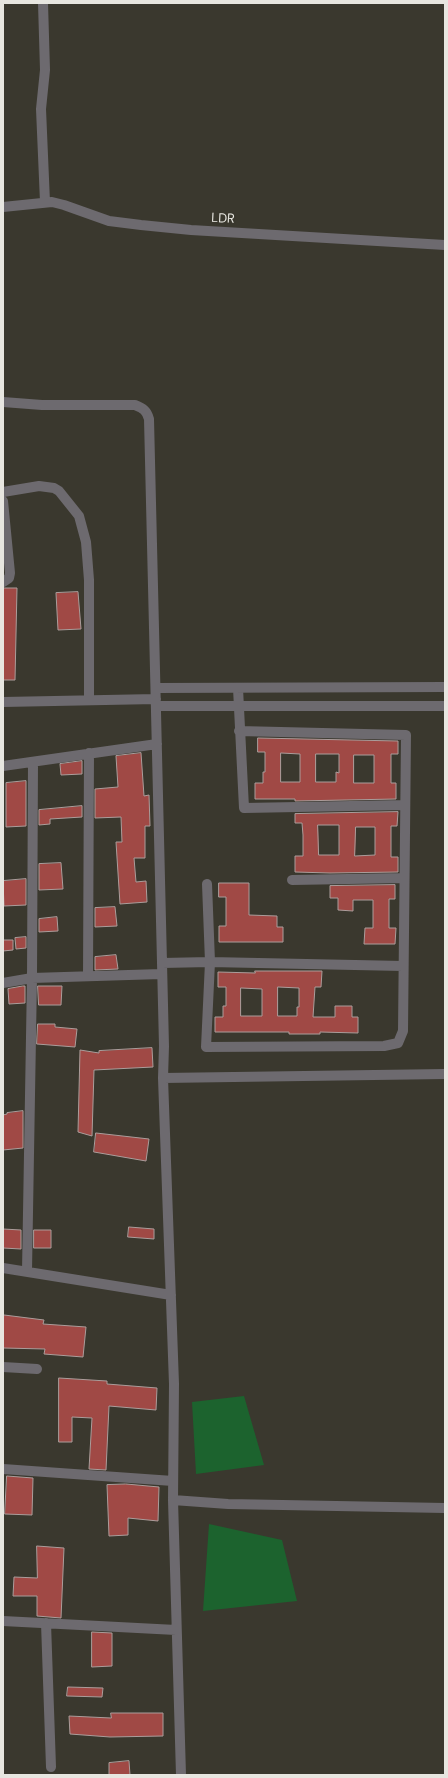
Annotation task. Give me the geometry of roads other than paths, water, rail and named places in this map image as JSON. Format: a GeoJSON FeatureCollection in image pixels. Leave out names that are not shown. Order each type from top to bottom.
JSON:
{"type":"FeatureCollection","features":[{"type":"Feature","properties":{"kind":"street"},"geometry":{"type":"LineString","coordinates":[[43,3],[45,70],[41,109],[45,202]]}},
{"type":"Feature","properties":{"kind":"street","name":"LDR"},"geometry":{"type":"LineString","coordinates":[[3,207],[45,202],[64,205],[109,221],[141,225],[191,230],[445,245]]}},
{"type":"Feature","properties":{"kind":"street"},"geometry":{"type":"LineString","coordinates":[[3,402],[42,405],[135,405],[142,408],[147,413],[150,429],[162,963],[161,974],[164,1046],[163,1078],[174,1384],[172,1500],[181,1775]]}},
{"type":"Feature","properties":{"kind":"street"},"geometry":{"type":"LineString","coordinates":[[3,492],[39,486],[54,488],[59,491],[79,516],[86,542],[89,580],[89,700]]}},
{"type":"Feature","properties":{"kind":"street"},"geometry":{"type":"LineString","coordinates":[[3,501],[10,573],[9,578],[3,582]]}},
{"type":"Feature","properties":{"kind":"street"},"geometry":{"type":"LineString","coordinates":[[156,688],[445,687]]}},
{"type":"Feature","properties":{"kind":"street"},"geometry":{"type":"LineString","coordinates":[[238,688],[244,808],[405,805]]}},
{"type":"Feature","properties":{"kind":"street"},"geometry":{"type":"LineString","coordinates":[[3,702],[89,700],[238,705],[445,706]]}},
{"type":"Feature","properties":{"kind":"street"},"geometry":{"type":"LineString","coordinates":[[207,884],[210,962],[206,1047],[384,1046],[398,1043],[403,1031],[406,735],[239,731]]}},
{"type":"Feature","properties":{"kind":"street"},"geometry":{"type":"LineString","coordinates":[[3,766],[157,744]]}},
{"type":"Feature","properties":{"kind":"street"},"geometry":{"type":"LineString","coordinates":[[88,976],[89,753]]}},
{"type":"Feature","properties":{"kind":"street"},"geometry":{"type":"LineString","coordinates":[[27,1271],[32,978],[33,762]]}},
{"type":"Feature","properties":{"kind":"street"},"geometry":{"type":"LineString","coordinates":[[292,880],[404,878]]}},
{"type":"Feature","properties":{"kind":"street"},"geometry":{"type":"LineString","coordinates":[[162,963],[210,962],[403,966]]}},
{"type":"Feature","properties":{"kind":"street"},"geometry":{"type":"LineString","coordinates":[[3,983],[32,978],[161,974]]}},
{"type":"Feature","properties":{"kind":"street"},"geometry":{"type":"LineString","coordinates":[[163,1078],[445,1074]]}},
{"type":"Feature","properties":{"kind":"street"},"geometry":{"type":"LineString","coordinates":[[3,1268],[171,1295]]}},
{"type":"Feature","properties":{"kind":"street"},"geometry":{"type":"LineString","coordinates":[[3,1367],[37,1369]]}},
{"type":"Feature","properties":{"kind":"street"},"geometry":{"type":"LineString","coordinates":[[3,1469],[173,1481]]}},
{"type":"Feature","properties":{"kind":"street"},"geometry":{"type":"LineString","coordinates":[[172,1500],[228,1504],[445,1508]]}},
{"type":"Feature","properties":{"kind":"street"},"geometry":{"type":"LineString","coordinates":[[3,1621],[176,1630]]}},
{"type":"Feature","properties":{"kind":"street"},"geometry":{"type":"LineString","coordinates":[[46,1623],[51,1768]]}}]}
